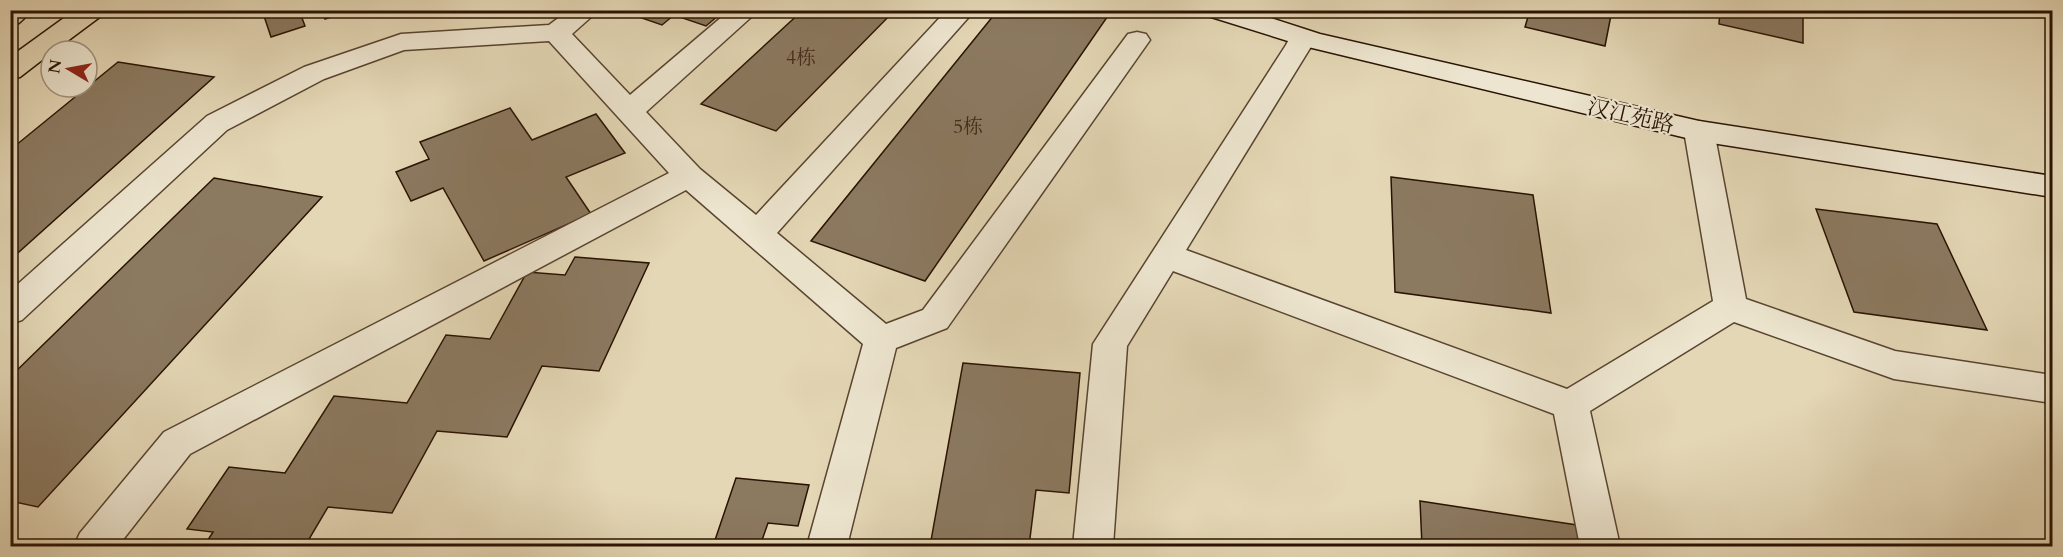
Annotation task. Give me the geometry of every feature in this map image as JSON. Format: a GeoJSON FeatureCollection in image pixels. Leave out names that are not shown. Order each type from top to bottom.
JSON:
{"type":"FeatureCollection","features":[{"type":"Feature","properties":{"kind":"main road"},"geometry":{"type":"LineString","coordinates":[[10,17],[20,10]]}},
{"type":"Feature","properties":{"kind":"main road"},"geometry":{"type":"LineString","coordinates":[[10,71],[92,10]]}},
{"type":"Feature","properties":{"kind":"street"},"geometry":{"type":"LineString","coordinates":[[10,311],[217,123],[314,73],[401,42],[556,33],[586,10]]}},
{"type":"Feature","properties":{"kind":"street"},"geometry":{"type":"LineString","coordinates":[[629,111],[746,10]]}},
{"type":"Feature","properties":{"kind":"street"},"geometry":{"type":"LineString","coordinates":[[757,234],[962,10]]}},
{"type":"Feature","properties":{"kind":"street","name":"汉江苑路"},"geometry":{"type":"LineString","coordinates":[[1216,10],[1313,40],[1699,131],[2052,187]]}},
{"type":"Feature","properties":{"kind":"street"},"geometry":{"type":"LineString","coordinates":[[556,33],[689,176],[881,340]]}},
{"type":"Feature","properties":{"kind":"street"},"geometry":{"type":"LineString","coordinates":[[881,340],[935,319],[1137,40]]}},
{"type":"Feature","properties":{"kind":"street"},"geometry":{"type":"LineString","coordinates":[[1093,546],[1110,344],[1299,45]]}},
{"type":"Feature","properties":{"kind":"street"},"geometry":{"type":"LineString","coordinates":[[1699,131],[1731,307]]}},
{"type":"Feature","properties":{"kind":"street"},"geometry":{"type":"LineString","coordinates":[[94,546],[177,443],[689,176]]}},
{"type":"Feature","properties":{"kind":"street"},"geometry":{"type":"LineString","coordinates":[[1166,255],[1570,405]]}},
{"type":"Feature","properties":{"kind":"street"},"geometry":{"type":"LineString","coordinates":[[1731,307],[1894,365],[2052,389]]}},
{"type":"Feature","properties":{"kind":"street"},"geometry":{"type":"LineString","coordinates":[[1570,405],[1731,307]]}},
{"type":"Feature","properties":{"kind":"street"},"geometry":{"type":"LineString","coordinates":[[827,546],[881,340]]}},
{"type":"Feature","properties":{"kind":"street"},"geometry":{"type":"LineString","coordinates":[[1570,405],[1600,546]]}},
{"type":"Feature","properties":{"kind":"building"},"geometry":{"type":"Polygon","coordinates":[[[262,10],[299,10],[305,26],[271,37],[262,10]]]}},
{"type":"Feature","properties":{"kind":"building"},"geometry":{"type":"Polygon","coordinates":[[[322,10],[354,10],[325,19],[322,10]]]}},
{"type":"Feature","properties":{"kind":"building"},"geometry":{"type":"Polygon","coordinates":[[[638,10],[725,10],[706,26],[674,15],[662,25],[633,15],[638,10]]]}},
{"type":"Feature","properties":{"kind":"building"},"geometry":{"type":"Polygon","coordinates":[[[803,10],[895,10],[776,131],[701,104],[803,10]]]}},
{"type":"Feature","properties":{"kind":"building"},"geometry":{"type":"Polygon","coordinates":[[[998,10],[1112,10],[925,281],[811,241],[998,10]]]}},
{"type":"Feature","properties":{"kind":"building"},"geometry":{"type":"Polygon","coordinates":[[[1530,10],[1612,10],[1605,46],[1525,27],[1530,10]]]}},
{"type":"Feature","properties":{"kind":"building"},"geometry":{"type":"Polygon","coordinates":[[[1720,10],[1803,10],[1803,43],[1719,24],[1720,10]]]}},
{"type":"Feature","properties":{"kind":"building"},"geometry":{"type":"Polygon","coordinates":[[[118,62],[214,77],[10,260],[10,150],[73,99],[99,99],[99,77],[118,62]]]}},
{"type":"Feature","properties":{"kind":"building"},"geometry":{"type":"Polygon","coordinates":[[[510,108],[532,140],[596,114],[625,153],[566,177],[591,214],[484,261],[443,188],[411,201],[396,172],[429,159],[420,142],[510,108]]]}},
{"type":"Feature","properties":{"kind":"building"},"geometry":{"type":"Polygon","coordinates":[[[1391,177],[1533,195],[1551,313],[1395,292],[1391,177]]]}},
{"type":"Feature","properties":{"kind":"building"},"geometry":{"type":"Polygon","coordinates":[[[214,178],[322,197],[38,507],[10,501],[10,377],[214,178]]]}},
{"type":"Feature","properties":{"kind":"building"},"geometry":{"type":"Polygon","coordinates":[[[1816,209],[1937,224],[1987,330],[1854,312],[1816,209]]]}},
{"type":"Feature","properties":{"kind":"building"},"geometry":{"type":"Polygon","coordinates":[[[575,257],[649,263],[599,371],[542,366],[507,437],[437,431],[392,513],[328,507],[305,546],[204,546],[213,532],[187,529],[229,467],[285,473],[334,396],[407,403],[446,335],[490,339],[527,272],[565,275],[575,257]]]}},
{"type":"Feature","properties":{"kind":"building"},"geometry":{"type":"Polygon","coordinates":[[[963,363],[1080,373],[1069,493],[1036,490],[1029,546],[930,546],[963,363]]]}},
{"type":"Feature","properties":{"kind":"building"},"geometry":{"type":"Polygon","coordinates":[[[736,478],[809,485],[798,526],[768,523],[760,546],[713,546],[736,478]]]}},
{"type":"Feature","properties":{"kind":"building"},"geometry":{"type":"Polygon","coordinates":[[[1420,501],[1577,525],[1581,546],[1422,546],[1420,501]]]}}]}
